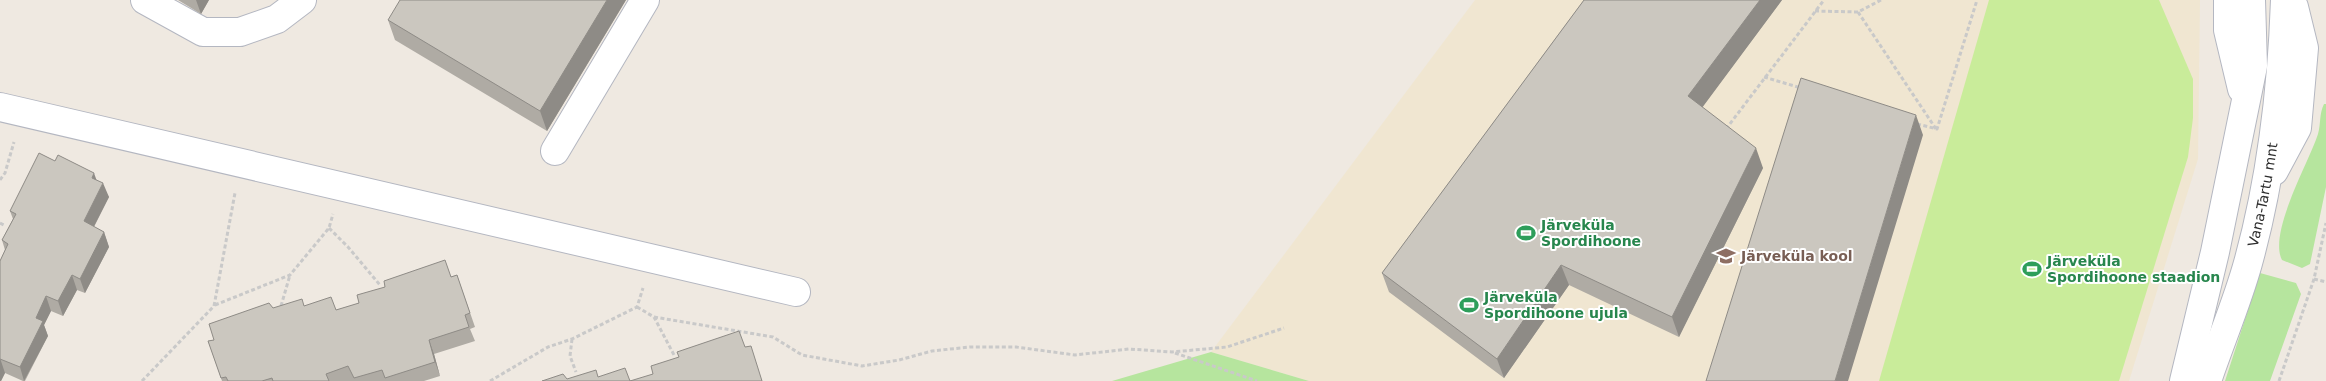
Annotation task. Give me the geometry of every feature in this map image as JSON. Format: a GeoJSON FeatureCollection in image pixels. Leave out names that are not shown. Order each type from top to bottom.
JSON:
{"type":"FeatureCollection","features":[{"type":"Feature","properties":{"kind":"street"},"geometry":{"type":"LineString","coordinates":[[145,0],[203,32],[240,32],[277,19],[302,0]]}},
{"type":"Feature","properties":{"kind":"street"},"geometry":{"type":"LineString","coordinates":[[555,152],[644,0]]}},
{"type":"Feature","properties":{"kind":"street"},"geometry":{"type":"LineString","coordinates":[[2228,0],[2228,30],[2246,102]]}},
{"type":"Feature","properties":{"kind":"street"},"geometry":{"type":"LineString","coordinates":[[2184,381],[2214,252],[2253,66],[2251,0]]}},
{"type":"Feature","properties":{"kind":"street","name":"Vana-Tartu mnt"},"geometry":{"type":"LineString","coordinates":[[2207,381],[2248,263],[2264,190],[2283,62],[2285,0]]}},
{"type":"Feature","properties":{"kind":"street"},"geometry":{"type":"LineString","coordinates":[[2264,190],[2297,128],[2304,48],[2292,0]]}},
{"type":"Feature","properties":{"kind":"street"},"geometry":{"type":"LineString","coordinates":[[11,110],[796,292]]}},
{"type":"Feature","properties":{"kind":"path"},"geometry":{"type":"LineString","coordinates":[[1721,135],[1824,0]]}},
{"type":"Feature","properties":{"kind":"path"},"geometry":{"type":"LineString","coordinates":[[1815,11],[1858,12],[1881,0]]}},
{"type":"Feature","properties":{"kind":"path"},"geometry":{"type":"LineString","coordinates":[[1936,130],[1977,0]]}},
{"type":"Feature","properties":{"kind":"path"},"geometry":{"type":"LineString","coordinates":[[1858,12],[1936,130]]}},
{"type":"Feature","properties":{"kind":"path"},"geometry":{"type":"LineString","coordinates":[[1764,77],[1809,91]]}},
{"type":"Feature","properties":{"kind":"path"},"geometry":{"type":"LineString","coordinates":[[0,180],[5,173],[11,110]]}},
{"type":"Feature","properties":{"kind":"path"},"geometry":{"type":"LineString","coordinates":[[1909,121],[1936,130]]}},
{"type":"Feature","properties":{"kind":"path"},"geometry":{"type":"LineString","coordinates":[[214,306],[241,163]]}},
{"type":"Feature","properties":{"kind":"path"},"geometry":{"type":"LineString","coordinates":[[281,306],[290,274],[329,228],[340,186]]}},
{"type":"Feature","properties":{"kind":"path"},"geometry":{"type":"LineString","coordinates":[[2280,381],[2314,280],[2326,222]]}},
{"type":"Feature","properties":{"kind":"path"},"geometry":{"type":"LineString","coordinates":[[0,223],[4,225]]}},
{"type":"Feature","properties":{"kind":"path"},"geometry":{"type":"LineString","coordinates":[[329,228],[348,246],[380,286]]}},
{"type":"Feature","properties":{"kind":"path"},"geometry":{"type":"LineString","coordinates":[[490,381],[548,347],[572,339],[637,307],[652,259]]}},
{"type":"Feature","properties":{"kind":"path"},"geometry":{"type":"LineString","coordinates":[[142,381],[214,306],[290,274]]}},
{"type":"Feature","properties":{"kind":"path"},"geometry":{"type":"LineString","coordinates":[[2314,280],[2326,282]]}},
{"type":"Feature","properties":{"kind":"path"},"geometry":{"type":"LineString","coordinates":[[637,307],[654,317],[773,337],[802,355],[862,366],[899,360],[932,351],[970,347],[1016,347],[1075,354],[1129,349],[1172,352],[1227,347],[1284,328]]}},
{"type":"Feature","properties":{"kind":"path"},"geometry":{"type":"LineString","coordinates":[[654,317],[674,354]]}},
{"type":"Feature","properties":{"kind":"path"},"geometry":{"type":"LineString","coordinates":[[572,339],[570,356],[576,372]]}},
{"type":"Feature","properties":{"kind":"path"},"geometry":{"type":"LineString","coordinates":[[1172,352],[1257,381]]}},
{"type":"Feature","properties":{"kind":"shaded area","name":"Järveküla kool"},"geometry":{"type":"Polygon","coordinates":[[[1475,0],[2200,0],[2198,159],[2129,381],[1309,381],[1211,352],[1475,0]]]}},
{"type":"Feature","properties":{"kind":"green space","name":"Järveküla Spordihoone staadion"},"geometry":{"type":"Polygon","coordinates":[[[1989,0],[2159,0],[2193,79],[2193,118],[2188,157],[2119,381],[1879,381],[1989,0]]]}},
{"type":"Feature","properties":{"kind":"green space"},"geometry":{"type":"Polygon","coordinates":[[[2324,104],[2326,104],[2326,187],[2310,264],[2302,268],[2282,260],[2279,248],[2280,233],[2291,197],[2318,134],[2324,104]]]}},
{"type":"Feature","properties":{"kind":"green space"},"geometry":{"type":"Polygon","coordinates":[[[2260,273],[2296,283],[2301,294],[2270,381],[2225,381],[2260,273]]]}},
{"type":"Feature","properties":{"kind":"green space"},"geometry":{"type":"Polygon","coordinates":[[[1211,352],[1309,381],[1112,381],[1211,352]]]}},
{"type":"Feature","properties":{"kind":"building"},"geometry":{"type":"Polygon","coordinates":[[[400,0],[607,0],[540,111],[388,20],[400,0]]]}},
{"type":"Feature","properties":{"kind":"building"},"geometry":{"type":"Polygon","coordinates":[[[1584,0],[1760,0],[1688,96],[1756,148],[1672,317],[1561,265],[1497,359],[1382,273],[1584,0]]]}},
{"type":"Feature","properties":{"kind":"building"},"geometry":{"type":"Polygon","coordinates":[[[1801,78],[1916,115],[1835,381],[1706,381],[1801,78]]]}},
{"type":"Feature","properties":{"kind":"building"},"geometry":{"type":"Polygon","coordinates":[[[39,153],[55,161],[58,155],[94,173],[92,178],[103,183],[84,221],[104,232],[80,279],[72,275],[58,301],[46,296],[36,318],[43,321],[20,367],[0,359],[0,261],[8,244],[2,240],[16,214],[10,211],[39,153]]]}},
{"type":"Feature","properties":{"kind":"building"},"geometry":{"type":"Polygon","coordinates":[[[445,260],[451,277],[457,275],[470,313],[465,315],[469,327],[429,340],[435,362],[385,378],[382,370],[354,378],[348,366],[326,374],[329,381],[273,381],[272,378],[262,381],[228,381],[226,377],[221,378],[208,341],[214,340],[209,324],[269,303],[273,308],[302,299],[304,306],[331,297],[336,310],[359,303],[357,295],[385,287],[384,281],[445,260]]]}},
{"type":"Feature","properties":{"kind":"building"},"geometry":{"type":"Polygon","coordinates":[[[739,331],[745,347],[751,346],[762,381],[630,381],[653,374],[651,366],[679,357],[677,352],[739,331]]]}},
{"type":"Feature","properties":{"kind":"building"},"geometry":{"type":"Polygon","coordinates":[[[625,368],[630,381],[542,381],[563,374],[567,379],[596,370],[598,377],[625,368]]]}},
{"type":"Feature","properties":{"kind":"place","name":"Järveküla Spordihoone"},"geometry":{"type":"Point","coordinates":[1526,233]}},
{"type":"Feature","properties":{"kind":"place","name":"Järveküla kool"},"geometry":{"type":"Point","coordinates":[1726,256]}},
{"type":"Feature","properties":{"kind":"place","name":"Järveküla Spordihoone staadion"},"geometry":{"type":"Point","coordinates":[2032,269]}},
{"type":"Feature","properties":{"kind":"place","name":"Järveküla Spordihoone ujula"},"geometry":{"type":"Point","coordinates":[1469,305]}}]}
